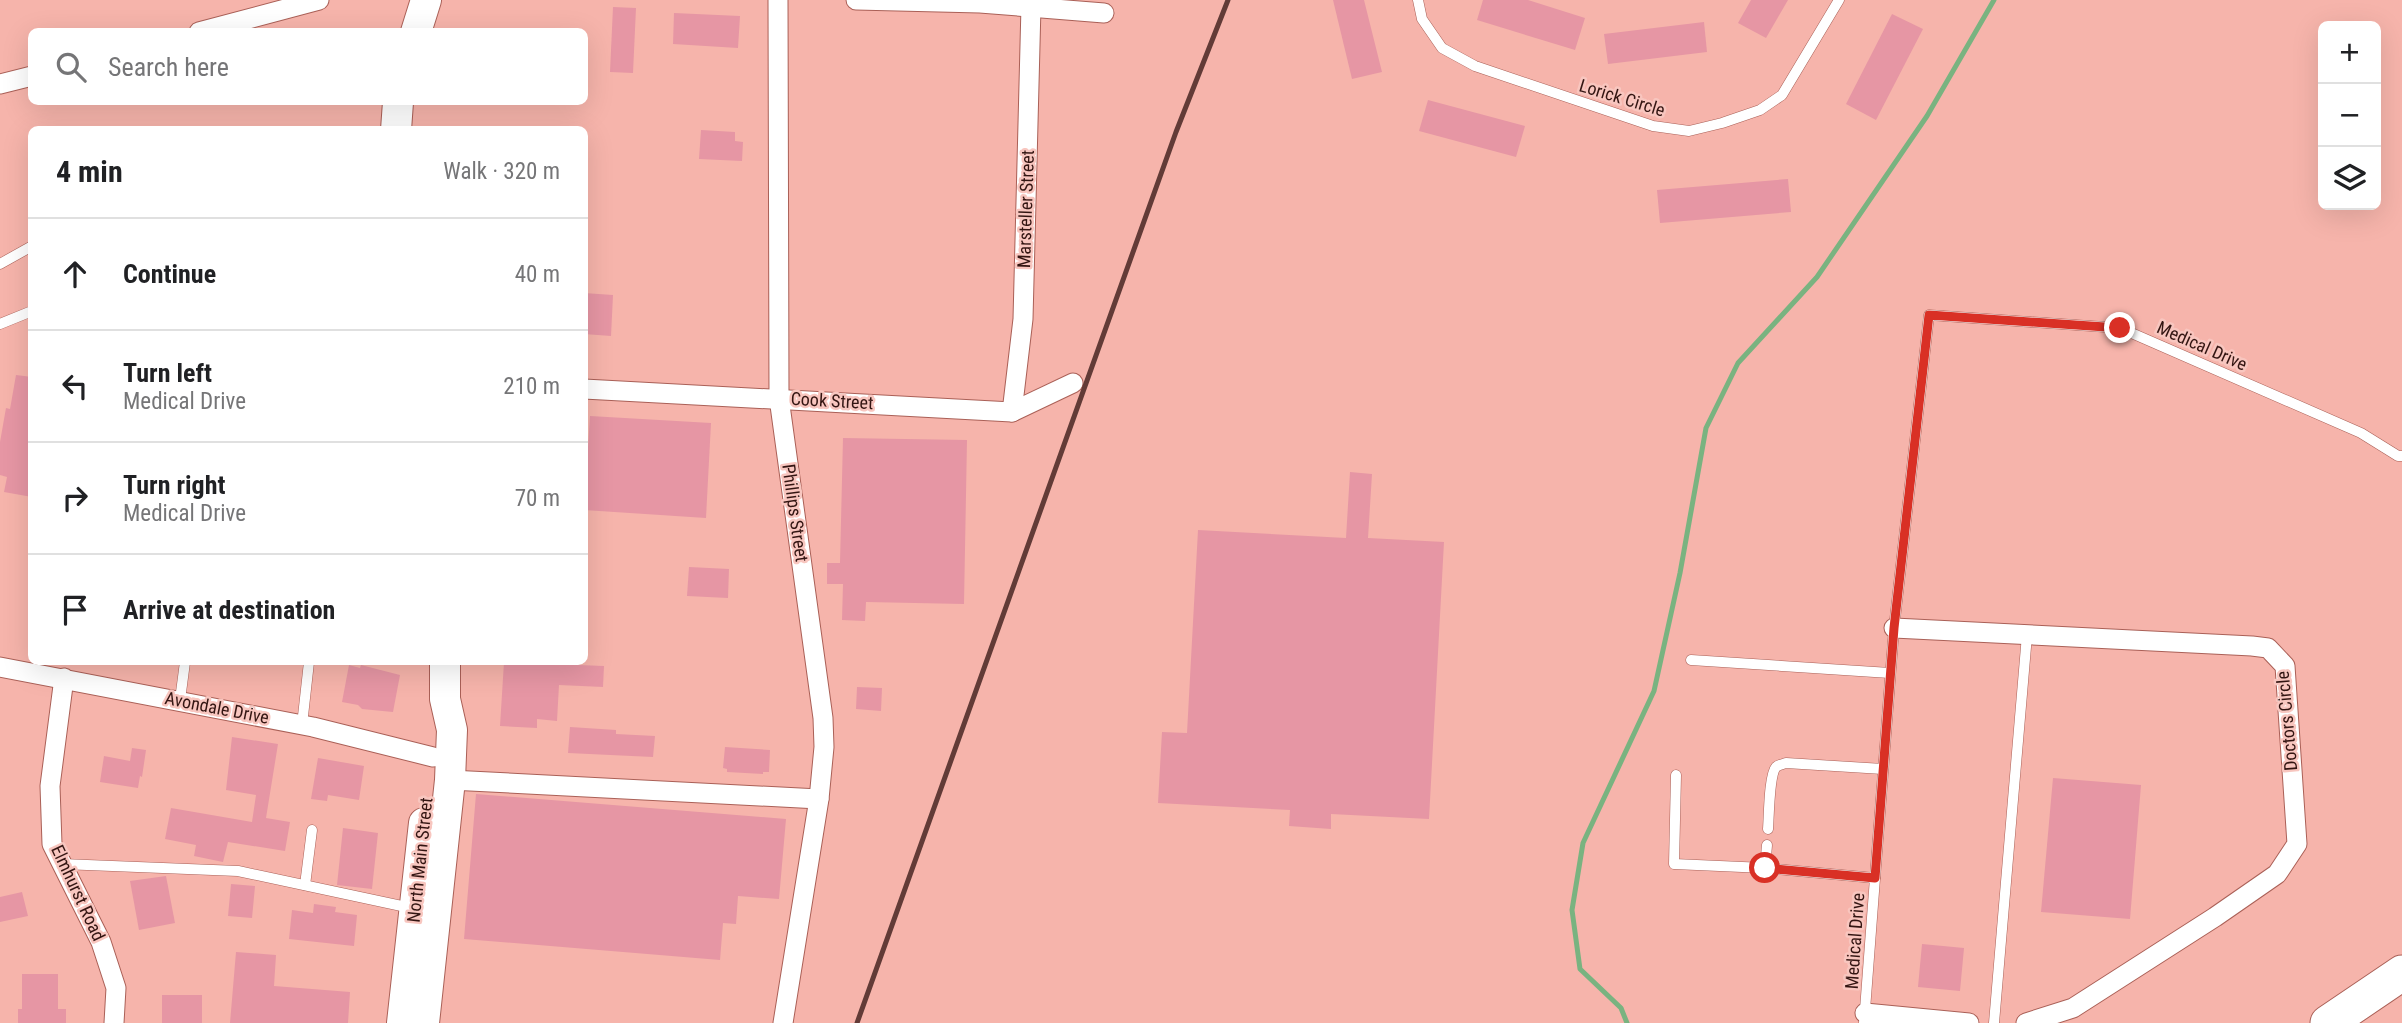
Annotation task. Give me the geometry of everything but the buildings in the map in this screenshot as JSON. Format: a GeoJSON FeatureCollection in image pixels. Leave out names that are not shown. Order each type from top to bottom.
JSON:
{"type":"FeatureCollection","features":[{"type":"Feature","properties":{"kind":"highway"},"geometry":{"type":"LineString","coordinates":[[2328,1023],[2402,973]]}},
{"type":"Feature","properties":{"kind":"main road"},"geometry":{"type":"LineString","coordinates":[[417,28],[426,0]]}},
{"type":"Feature","properties":{"kind":"main road"},"geometry":{"type":"LineString","coordinates":[[396,126],[398,105]]}},
{"type":"Feature","properties":{"kind":"main road","name":"North Main Street"},"geometry":{"type":"LineString","coordinates":[[424,1023],[441,768],[435,724],[445,699],[444,665]]}},
{"type":"Feature","properties":{"kind":"main road","name":"North Main Street"},"geometry":{"type":"LineString","coordinates":[[402,1023],[415,908],[441,768]]}},
{"type":"Feature","properties":{"kind":"street"},"geometry":{"type":"LineString","coordinates":[[212,28],[288,4],[319,0]]}},
{"type":"Feature","properties":{"kind":"street","name":"Phillips Street"},"geometry":{"type":"LineString","coordinates":[[778,0],[779,398],[823,718],[824,747],[819,799],[783,1023]]}},
{"type":"Feature","properties":{"kind":"street"},"geometry":{"type":"LineString","coordinates":[[856,0],[981,1],[1104,13]]}},
{"type":"Feature","properties":{"kind":"street","name":"Marsteller Street"},"geometry":{"type":"LineString","coordinates":[[1012,412],[1023,319],[1031,6]]}},
{"type":"Feature","properties":{"kind":"street"},"geometry":{"type":"LineString","coordinates":[[0,84],[28,77]]}},
{"type":"Feature","properties":{"kind":"street","name":"Cook Street"},"geometry":{"type":"LineString","coordinates":[[588,389],[1012,412],[1073,383]]}},
{"type":"Feature","properties":{"kind":"street","name":"Doctors Circle"},"geometry":{"type":"LineString","coordinates":[[1894,628],[2268,648],[2285,666],[2297,844],[2277,874],[2055,1019],[2026,1023]]}},
{"type":"Feature","properties":{"kind":"street","name":"Avondale Drive"},"geometry":{"type":"LineString","coordinates":[[0,667],[302,725],[441,768],[819,799]]}},
{"type":"Feature","properties":{"kind":"street","name":"Elmhurst Road"},"geometry":{"type":"LineString","coordinates":[[64,678],[50,786],[52,845],[102,942],[116,988],[114,1023]]}},
{"type":"Feature","properties":{"kind":"street"},"geometry":{"type":"LineString","coordinates":[[1865,1018],[1969,1023]]}},
{"type":"Feature","properties":{"kind":"lane","name":"Lorick Circle"},"geometry":{"type":"LineString","coordinates":[[1418,0],[1422,19],[1442,48],[1475,66],[1653,126],[1689,131],[1760,110],[1782,94],[1839,0]]}},
{"type":"Feature","properties":{"kind":"lane"},"geometry":{"type":"LineString","coordinates":[[0,264],[28,248]]}},
{"type":"Feature","properties":{"kind":"lane"},"geometry":{"type":"LineString","coordinates":[[0,324],[28,313]]}},
{"type":"Feature","properties":{"kind":"lane","name":"Medical Drive"},"geometry":{"type":"LineString","coordinates":[[1865,1018],[1894,628],[1929,315],[2120,328],[2361,433],[2402,456]]}},
{"type":"Feature","properties":{"kind":"lane"},"geometry":{"type":"LineString","coordinates":[[1994,1023],[2027,635]]}},
{"type":"Feature","properties":{"kind":"lane"},"geometry":{"type":"LineString","coordinates":[[1690,660],[1890,673]]}},
{"type":"Feature","properties":{"kind":"lane"},"geometry":{"type":"LineString","coordinates":[[180,700],[185,665]]}},
{"type":"Feature","properties":{"kind":"lane"},"geometry":{"type":"LineString","coordinates":[[302,725],[309,665]]}},
{"type":"Feature","properties":{"kind":"lane"},"geometry":{"type":"LineString","coordinates":[[1768,829],[1775,768],[1786,763],[1883,769]]}},
{"type":"Feature","properties":{"kind":"lane"},"geometry":{"type":"LineString","coordinates":[[1676,775],[1674,864],[1765,868],[1875,878]]}},
{"type":"Feature","properties":{"kind":"lane"},"geometry":{"type":"LineString","coordinates":[[305,885],[312,830]]}},
{"type":"Feature","properties":{"kind":"lane"},"geometry":{"type":"LineString","coordinates":[[1765,868],[1767,845]]}},
{"type":"Feature","properties":{"kind":"lane"},"geometry":{"type":"LineString","coordinates":[[62,864],[239,871],[415,908]]}},
{"type":"Feature","properties":{"kind":"waterway"},"geometry":{"type":"LineString","coordinates":[[1627,1023],[1621,1008],[1580,969],[1572,910],[1583,843],[1654,691],[1680,573],[1706,428],[1738,363],[1817,277],[1927,116],[1994,0]]}},
{"type":"Feature","properties":{"kind":"railway"},"geometry":{"type":"LineString","coordinates":[[857,1023],[1176,132],[1228,0]]}},
{"type":"Feature","properties":{"kind":"route"},"geometry":{"type":"LineString","coordinates":[[1765,868],[1875,878],[1894,628],[1929,315],[2120,328]]}}]}
